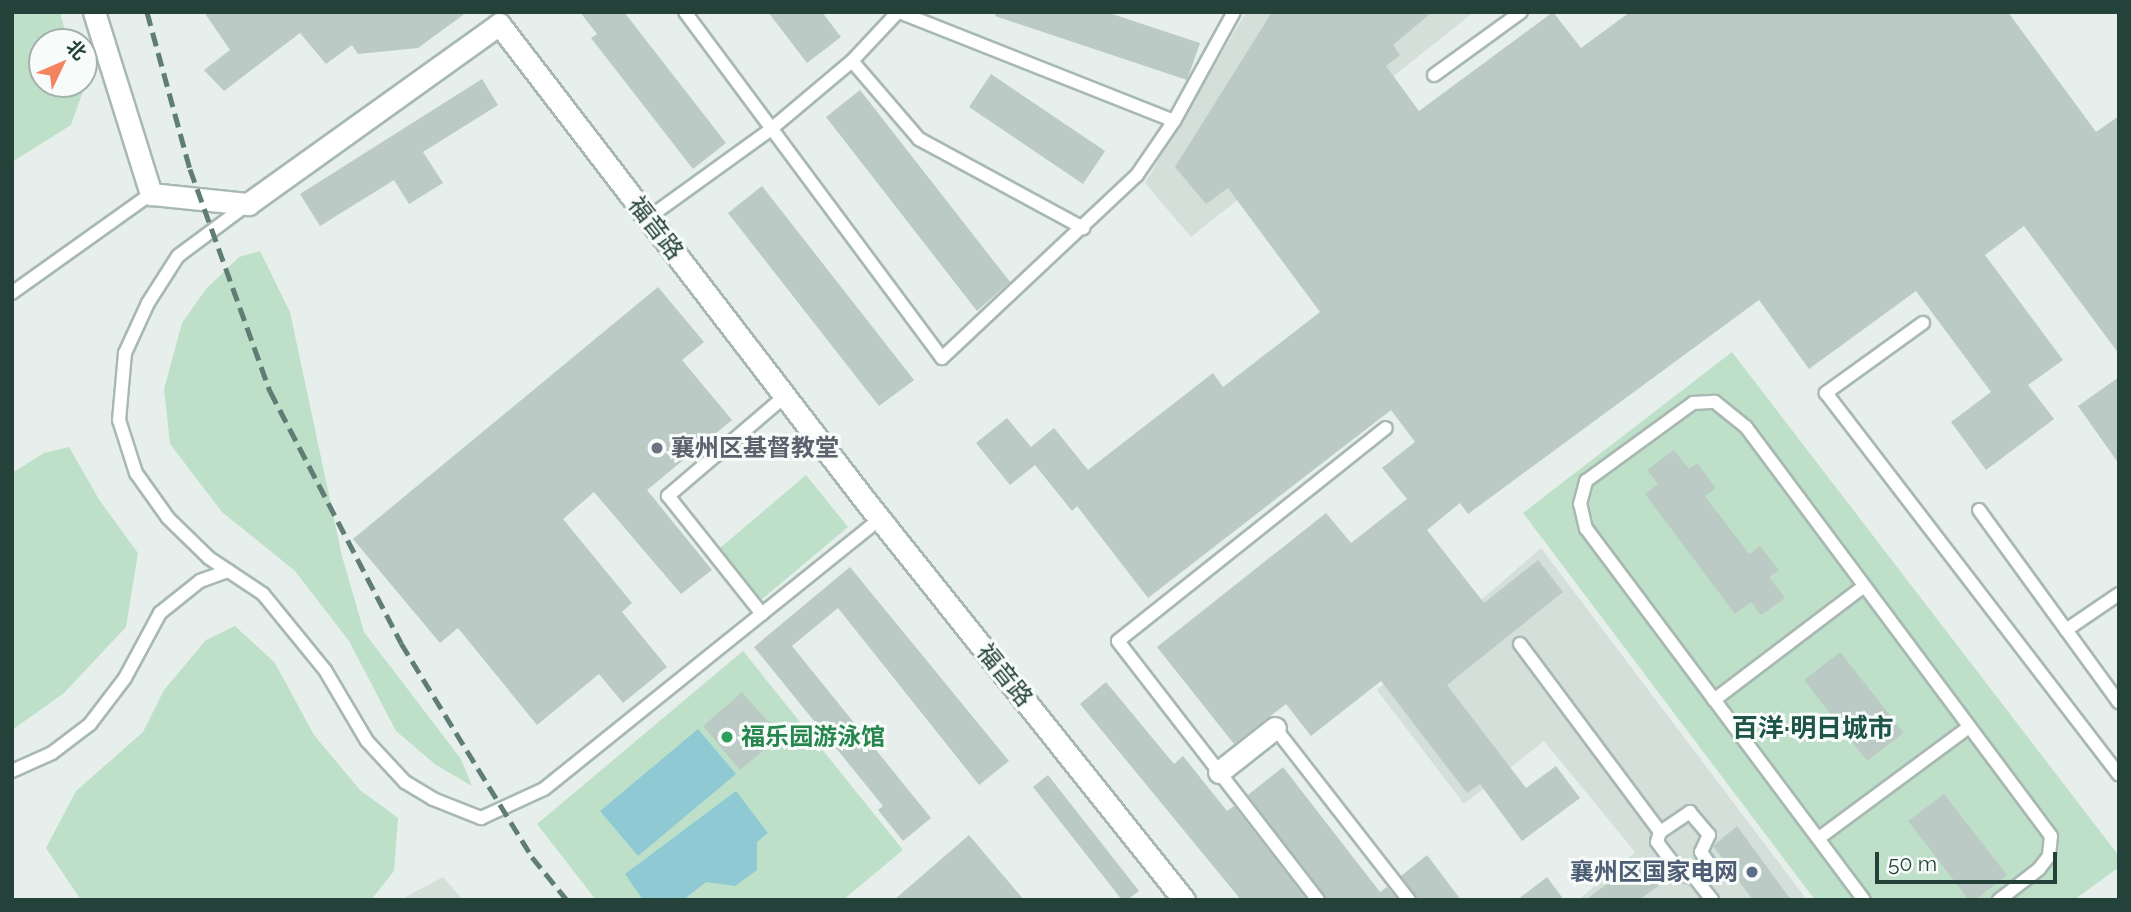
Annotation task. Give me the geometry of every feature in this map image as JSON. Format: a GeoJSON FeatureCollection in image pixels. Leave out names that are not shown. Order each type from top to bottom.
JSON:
{"type":"FeatureCollection","features":[{"type":"Feature","properties":{"kind":"street"},"geometry":{"type":"LineString","coordinates":[[94,12],[151,194],[248,204]]}},
{"type":"Feature","properties":{"kind":"street","name":"福音路"},"geometry":{"type":"LineString","coordinates":[[248,204],[494,18],[880,519],[1184,900]]}},
{"type":"Feature","properties":{"kind":"street"},"geometry":{"type":"LineString","coordinates":[[1219,772],[1275,728]]}},
{"type":"Feature","properties":{"kind":"lane"},"geometry":{"type":"LineString","coordinates":[[685,12],[770,130],[942,358],[1137,175],[1174,121],[1234,12]]}},
{"type":"Feature","properties":{"kind":"lane"},"geometry":{"type":"LineString","coordinates":[[648,218],[770,130],[852,61],[899,12],[1174,121]]}},
{"type":"Feature","properties":{"kind":"lane"},"geometry":{"type":"LineString","coordinates":[[1434,75],[1521,12]]}},
{"type":"Feature","properties":{"kind":"lane"},"geometry":{"type":"LineString","coordinates":[[852,61],[919,139],[1083,228]]}},
{"type":"Feature","properties":{"kind":"lane"},"geometry":{"type":"LineString","coordinates":[[12,293],[151,194]]}},
{"type":"Feature","properties":{"kind":"lane"},"geometry":{"type":"LineString","coordinates":[[248,204],[178,256],[148,303],[125,354],[119,420],[136,473],[160,507],[228,571],[263,594],[291,625],[325,670],[367,741],[405,782],[433,799],[481,818],[544,789],[880,519]]}},
{"type":"Feature","properties":{"kind":"lane"},"geometry":{"type":"LineString","coordinates":[[1923,323],[1826,393],[2119,775]]}},
{"type":"Feature","properties":{"kind":"lane"},"geometry":{"type":"LineString","coordinates":[[762,614],[668,496],[785,396]]}},
{"type":"Feature","properties":{"kind":"lane"},"geometry":{"type":"LineString","coordinates":[[1864,900],[1586,529],[1580,504],[1586,481],[1693,402],[1715,402],[1746,427],[2051,836],[2049,856],[2039,869],[1999,900]]}},
{"type":"Feature","properties":{"kind":"lane"},"geometry":{"type":"LineString","coordinates":[[1318,900],[1118,641],[1386,428]]}},
{"type":"Feature","properties":{"kind":"lane"},"geometry":{"type":"LineString","coordinates":[[1979,510],[2119,703]]}},
{"type":"Feature","properties":{"kind":"lane"},"geometry":{"type":"LineString","coordinates":[[12,771],[52,753],[90,724],[125,678],[160,613],[200,581],[228,571]]}},
{"type":"Feature","properties":{"kind":"lane"},"geometry":{"type":"LineString","coordinates":[[1714,700],[1864,586]]}},
{"type":"Feature","properties":{"kind":"lane"},"geometry":{"type":"LineString","coordinates":[[2066,630],[2119,594]]}},
{"type":"Feature","properties":{"kind":"lane"},"geometry":{"type":"LineString","coordinates":[[1520,644],[1660,832]]}},
{"type":"Feature","properties":{"kind":"lane"},"geometry":{"type":"LineString","coordinates":[[1819,838],[1969,727]]}},
{"type":"Feature","properties":{"kind":"lane"},"geometry":{"type":"LineString","coordinates":[[1275,728],[1409,900]]}},
{"type":"Feature","properties":{"kind":"lane"},"geometry":{"type":"LineString","coordinates":[[1695,878],[1712,866],[1701,852],[1709,835],[1701,822],[1690,812],[1660,832],[1657,842],[1681,874],[1695,878],[1712,900]]}},
{"type":"Feature","properties":{"kind":"shaded area"},"geometry":{"type":"Polygon","coordinates":[[[1246,12],[1474,12],[1191,237],[1145,183],[1246,12]]]}},
{"type":"Feature","properties":{"kind":"shaded area","name":"襄州区国家电网"},"geometry":{"type":"Polygon","coordinates":[[[1541,548],[1807,900],[1578,900],[1635,852],[1544,741],[1464,804],[1377,690],[1541,548]]]}},
{"type":"Feature","properties":{"kind":"shaded area"},"geometry":{"type":"Polygon","coordinates":[[[443,877],[463,900],[400,900],[443,877]]]}},
{"type":"Feature","properties":{"kind":"green space"},"geometry":{"type":"Polygon","coordinates":[[[12,12],[60,12],[64,28],[28,28],[28,98],[81,98],[71,125],[12,162],[12,12]]]}},
{"type":"Feature","properties":{"kind":"green space"},"geometry":{"type":"Polygon","coordinates":[[[260,251],[290,312],[342,556],[364,632],[461,759],[472,786],[436,765],[396,731],[349,641],[295,571],[222,512],[170,444],[164,389],[182,323],[206,289],[239,257],[260,251]]]}},
{"type":"Feature","properties":{"kind":"green space"},"geometry":{"type":"Polygon","coordinates":[[[1732,352],[2119,856],[2119,867],[2074,900],[1815,900],[1523,513],[1732,352]]]}},
{"type":"Feature","properties":{"kind":"green space"},"geometry":{"type":"Polygon","coordinates":[[[69,447],[100,501],[138,553],[126,627],[64,693],[12,730],[12,473],[44,453],[69,447]]]}},
{"type":"Feature","properties":{"kind":"green space"},"geometry":{"type":"Polygon","coordinates":[[[806,475],[848,527],[755,605],[713,554],[806,475]]]}},
{"type":"Feature","properties":{"kind":"green space"},"geometry":{"type":"Polygon","coordinates":[[[235,626],[275,663],[314,735],[360,790],[398,818],[394,871],[371,900],[81,900],[46,848],[76,791],[143,732],[164,690],[206,640],[235,626]]]}},
{"type":"Feature","properties":{"kind":"green space","name":"福乐园游泳馆"},"geometry":{"type":"Polygon","coordinates":[[[743,651],[903,850],[843,900],[596,900],[537,824],[743,651]]]}},
{"type":"Feature","properties":{"kind":"water"},"geometry":{"type":"Polygon","coordinates":[[[698,729],[736,774],[638,856],[600,811],[698,729]]]}},
{"type":"Feature","properties":{"kind":"water"},"geometry":{"type":"Polygon","coordinates":[[[736,791],[768,833],[757,842],[757,870],[735,886],[706,882],[683,900],[643,900],[625,874],[736,791]]]}},
{"type":"Feature","properties":{"kind":"building"},"geometry":{"type":"Polygon","coordinates":[[[204,12],[467,12],[418,48],[358,54],[352,45],[326,64],[300,33],[224,91],[204,70],[230,50],[204,12]]]}},
{"type":"Feature","properties":{"kind":"building"},"geometry":{"type":"Polygon","coordinates":[[[580,12],[624,12],[726,143],[693,169],[591,38],[597,34],[580,12]]]}},
{"type":"Feature","properties":{"kind":"building"},"geometry":{"type":"Polygon","coordinates":[[[768,12],[822,12],[841,37],[807,63],[768,12]]]}},
{"type":"Feature","properties":{"kind":"building"},"geometry":{"type":"Polygon","coordinates":[[[996,12],[1106,12],[1200,43],[1187,80],[995,16],[996,12]]]}},
{"type":"Feature","properties":{"kind":"building"},"geometry":{"type":"Polygon","coordinates":[[[1272,12],[1432,12],[1393,45],[1400,55],[1386,66],[1419,111],[1553,12],[1581,48],[1630,12],[2008,12],[2096,132],[2119,116],[2119,354],[2024,226],[1985,255],[2063,360],[2028,385],[2054,419],[1986,470],[1951,422],[1991,392],[1916,291],[1809,369],[1759,300],[1468,514],[1460,503],[1427,530],[1484,603],[1538,560],[1563,592],[1447,685],[1526,788],[1556,766],[1580,798],[1522,841],[1480,784],[1467,793],[1381,681],[1311,736],[1286,704],[1234,744],[1157,647],[1326,513],[1351,543],[1407,499],[1382,468],[1415,442],[1391,410],[1148,598],[1077,506],[1072,511],[1035,465],[1010,485],[976,443],[1007,418],[1031,447],[1054,428],[1088,470],[1213,373],[1223,387],[1320,312],[1228,188],[1206,204],[1175,167],[1272,12]]]}},
{"type":"Feature","properties":{"kind":"building"},"geometry":{"type":"Polygon","coordinates":[[[991,74],[1105,151],[1083,184],[969,107],[991,74]]]}},
{"type":"Feature","properties":{"kind":"building"},"geometry":{"type":"Polygon","coordinates":[[[482,79],[498,105],[423,152],[443,183],[409,204],[394,180],[320,226],[300,194],[482,79]]]}},
{"type":"Feature","properties":{"kind":"building"},"geometry":{"type":"Polygon","coordinates":[[[860,90],[1010,282],[977,311],[826,117],[860,90]]]}},
{"type":"Feature","properties":{"kind":"building"},"geometry":{"type":"Polygon","coordinates":[[[762,186],[914,380],[879,406],[728,213],[762,186]]]}},
{"type":"Feature","properties":{"kind":"building"},"geometry":{"type":"Polygon","coordinates":[[[658,287],[704,342],[682,360],[732,420],[647,490],[712,570],[681,594],[594,492],[563,519],[632,603],[622,612],[667,667],[623,703],[599,674],[537,725],[458,628],[440,643],[353,539],[658,287]]]}},
{"type":"Feature","properties":{"kind":"building"},"geometry":{"type":"Polygon","coordinates":[[[2119,377],[2119,464],[2078,406],[2119,377]]]}},
{"type":"Feature","properties":{"kind":"building"},"geometry":{"type":"Polygon","coordinates":[[[1674,450],[1689,469],[1697,463],[1716,488],[1705,496],[1749,554],[1760,546],[1779,570],[1769,577],[1785,598],[1761,615],[1751,602],[1735,614],[1645,494],[1658,484],[1647,470],[1674,450]]]}},
{"type":"Feature","properties":{"kind":"building"},"geometry":{"type":"Polygon","coordinates":[[[850,567],[1009,761],[979,785],[838,608],[792,646],[931,818],[903,841],[878,810],[883,806],[754,647],[850,567]]]}},
{"type":"Feature","properties":{"kind":"building"},"geometry":{"type":"Polygon","coordinates":[[[1840,652],[1904,733],[1867,761],[1804,680],[1840,652]]]}},
{"type":"Feature","properties":{"kind":"building"},"geometry":{"type":"Polygon","coordinates":[[[1106,682],[1174,764],[1183,756],[1227,811],[1234,806],[1307,900],[1241,900],[1080,704],[1106,682]]]}},
{"type":"Feature","properties":{"kind":"building"},"geometry":{"type":"Polygon","coordinates":[[[742,692],[781,736],[740,770],[703,726],[742,692]]]}},
{"type":"Feature","properties":{"kind":"building"},"geometry":{"type":"Polygon","coordinates":[[[1283,767],[1380,892],[1387,887],[1398,900],[1327,900],[1248,795],[1283,767]]]}},
{"type":"Feature","properties":{"kind":"building"},"geometry":{"type":"Polygon","coordinates":[[[1048,775],[1139,891],[1127,900],[1122,900],[1033,787],[1048,775]]]}},
{"type":"Feature","properties":{"kind":"building"},"geometry":{"type":"Polygon","coordinates":[[[1944,794],[2007,875],[1975,900],[1969,900],[1908,821],[1944,794]]]}},
{"type":"Feature","properties":{"kind":"building","name":"襄州区国家电网"},"geometry":{"type":"Polygon","coordinates":[[[1737,826],[1791,900],[1753,900],[1713,846],[1737,826]]]}},
{"type":"Feature","properties":{"kind":"building"},"geometry":{"type":"Polygon","coordinates":[[[969,835],[1024,900],[894,900],[969,835]]]}},
{"type":"Feature","properties":{"kind":"building"},"geometry":{"type":"Polygon","coordinates":[[[1427,855],[1461,900],[1418,900],[1401,876],[1427,855]]]}},
{"type":"Feature","properties":{"kind":"building"},"geometry":{"type":"Polygon","coordinates":[[[1646,856],[1665,881],[1639,900],[1585,900],[1646,856]]]}},
{"type":"Feature","properties":{"kind":"building"},"geometry":{"type":"Polygon","coordinates":[[[1547,877],[1564,900],[1517,900],[1547,877]]]}},
{"type":"Feature","properties":{"kind":"railway"},"geometry":{"type":"LineString","coordinates":[[147,12],[190,169],[270,391],[401,643],[532,857],[567,900]]}},
{"type":"Feature","properties":{"kind":"place","name":"襄州区基督教堂"},"geometry":{"type":"Point","coordinates":[657,448]}},
{"type":"Feature","properties":{"kind":"place","name":"福乐园游泳馆"},"geometry":{"type":"Point","coordinates":[727,737]}},
{"type":"Feature","properties":{"kind":"place","name":"襄州区国家电网"},"geometry":{"type":"Point","coordinates":[1752,872]}},
{"type":"Feature","properties":{"kind":"district","name":"百洋·明日城市"},"geometry":{"type":"Point","coordinates":[1813,729]}}]}
